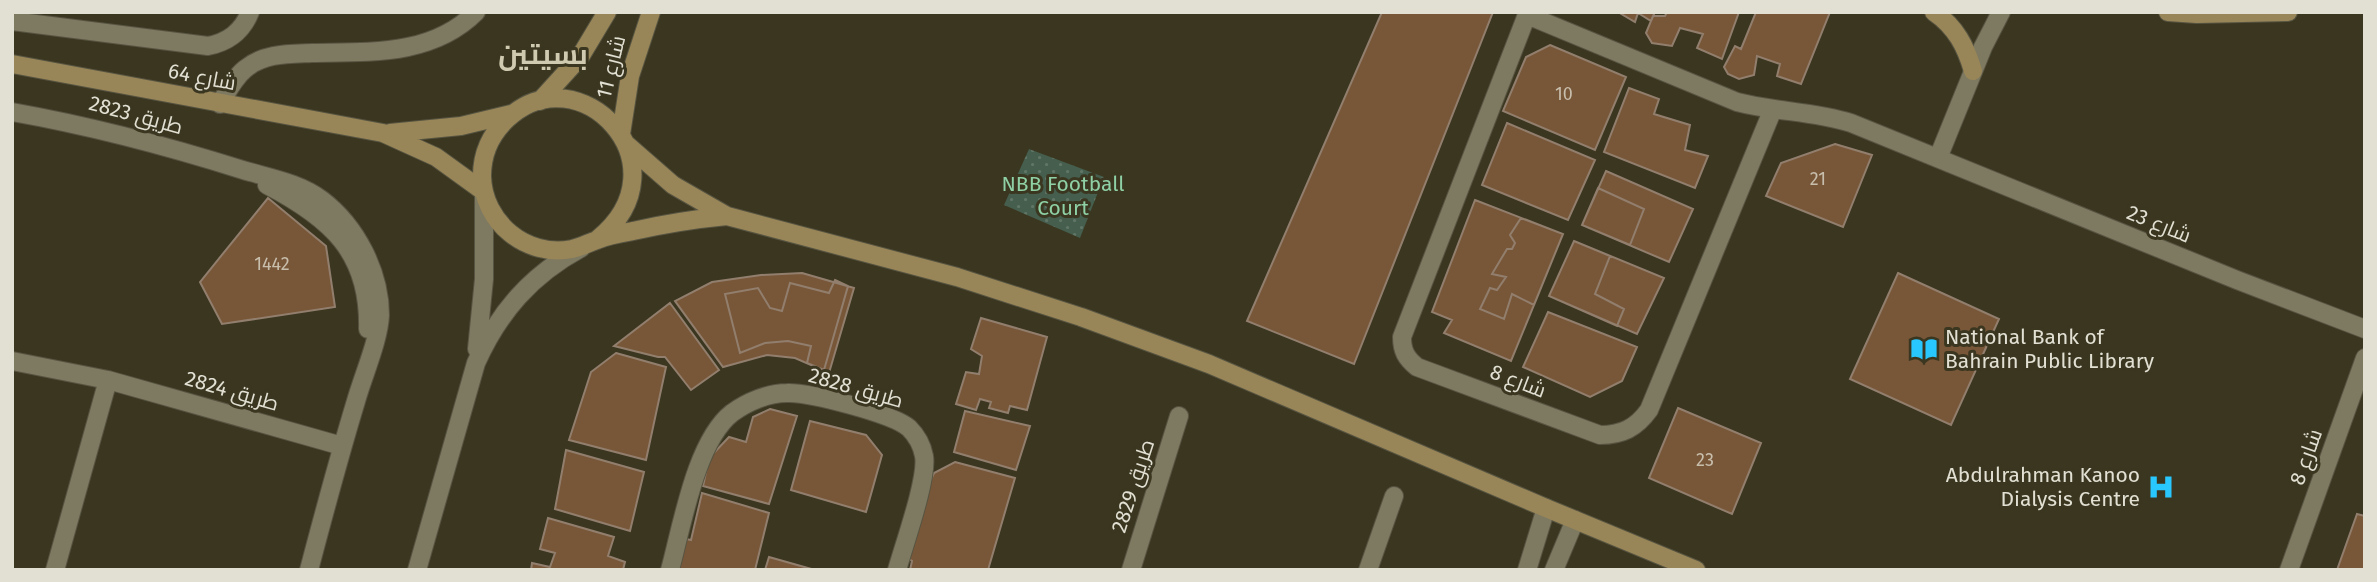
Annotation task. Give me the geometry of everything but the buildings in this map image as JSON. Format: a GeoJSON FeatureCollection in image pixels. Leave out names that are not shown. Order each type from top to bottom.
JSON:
{"type":"FeatureCollection","features":[{"type":"Feature","properties":{"kind":"street"},"geometry":{"type":"LineString","coordinates":[[12,21],[208,46],[231,38],[241,30],[250,12]]}},
{"type":"Feature","properties":{"kind":"street"},"geometry":{"type":"LineString","coordinates":[[219,104],[246,69],[271,56],[402,49],[427,43],[451,31],[476,12]]}},
{"type":"Feature","properties":{"kind":"street","name":"شارع 11"},"geometry":{"type":"LineString","coordinates":[[540,101],[580,57],[607,12]]}},
{"type":"Feature","properties":{"kind":"street","name":"شارع 11"},"geometry":{"type":"LineString","coordinates":[[623,139],[630,76],[651,12]]}},
{"type":"Feature","properties":{"kind":"street"},"geometry":{"type":"LineString","coordinates":[[1934,12],[1957,33],[1967,51],[1973,71]]}},
{"type":"Feature","properties":{"kind":"street"},"geometry":{"type":"LineString","coordinates":[[1938,158],[1973,71],[2001,12]]}},
{"type":"Feature","properties":{"kind":"street"},"geometry":{"type":"LineString","coordinates":[[2168,12],[2288,12]]}},
{"type":"Feature","properties":{"kind":"street","name":"شارع 8"},"geometry":{"type":"LineString","coordinates":[[1773,109],[1649,410],[1640,422],[1628,431],[1600,435],[1417,367],[1408,360],[1402,349],[1402,337],[1527,13],[1737,102],[1832,117],[1938,158]]}},
{"type":"Feature","properties":{"kind":"street","name":"شارع 64"},"geometry":{"type":"LineString","coordinates":[[12,64],[383,133],[461,126],[512,114]]}},
{"type":"Feature","properties":{"kind":"street"},"geometry":{"type":"LineString","coordinates":[[476,363],[484,279],[484,157],[490,141],[512,114],[540,101],[563,100],[585,105],[599,112],[623,139],[673,185],[727,216],[957,277],[1082,317],[1209,364],[1696,570]]}},
{"type":"Feature","properties":{"kind":"street","name":"طريق 2823"},"geometry":{"type":"LineString","coordinates":[[12,112],[76,123],[247,171],[316,212],[329,223],[349,250],[361,279],[368,310],[368,361],[309,570]]}},
{"type":"Feature","properties":{"kind":"street","name":"شارع 64"},"geometry":{"type":"LineString","coordinates":[[383,133],[436,158],[484,193]]}},
{"type":"Feature","properties":{"kind":"street"},"geometry":{"type":"LineString","coordinates":[[416,570],[476,363],[492,330],[520,292],[564,257],[593,242],[617,220],[629,197],[633,179],[631,161],[623,139]]}},
{"type":"Feature","properties":{"kind":"street","name":"شارع 23"},"geometry":{"type":"LineString","coordinates":[[1938,158],[2365,329]]}},
{"type":"Feature","properties":{"kind":"street"},"geometry":{"type":"LineString","coordinates":[[484,193],[499,224],[511,235],[525,244],[557,251],[662,225],[727,216]]}},
{"type":"Feature","properties":{"kind":"street","name":"شارع 8"},"geometry":{"type":"LineString","coordinates":[[2289,570],[2365,358]]}},
{"type":"Feature","properties":{"kind":"street","name":"طريق 2824"},"geometry":{"type":"LineString","coordinates":[[12,361],[108,380],[342,446]]}},
{"type":"Feature","properties":{"kind":"street"},"geometry":{"type":"LineString","coordinates":[[55,570],[108,380]]}},
{"type":"Feature","properties":{"kind":"street","name":"طريق 2828"},"geometry":{"type":"LineString","coordinates":[[670,570],[700,462],[712,435],[732,413],[757,399],[786,393],[815,396],[892,418],[907,426],[918,440],[924,456],[924,473],[897,570]]}},
{"type":"Feature","properties":{"kind":"street","name":"طريق 2829"},"geometry":{"type":"LineString","coordinates":[[1131,570],[1179,416]]}},
{"type":"Feature","properties":{"kind":"street"},"geometry":{"type":"LineString","coordinates":[[1368,570],[1394,496]]}},
{"type":"Feature","properties":{"kind":"street"},"geometry":{"type":"LineString","coordinates":[[1527,570],[1546,508]]}},
{"type":"Feature","properties":{"kind":"street"},"geometry":{"type":"LineString","coordinates":[[1554,570],[1575,520]]}},
{"type":"Feature","properties":{"kind":"green space","name":"NBB Football Court"},"geometry":{"type":"Polygon","coordinates":[[[1029,149],[1104,177],[1080,238],[1004,205],[1029,149]]]}},
{"type":"Feature","properties":{"kind":"place","name":"National Bank of Bahrain Public Library"},"geometry":{"type":"Point","coordinates":[1924,349]}},
{"type":"Feature","properties":{"kind":"place","name":"Abdulrahman Kanoo Dialysis Centre"},"geometry":{"type":"Point","coordinates":[2161,487]}},
{"type":"Feature","properties":{"kind":"district","name":"بسيتين"},"geometry":{"type":"Point","coordinates":[543,54]}}]}
